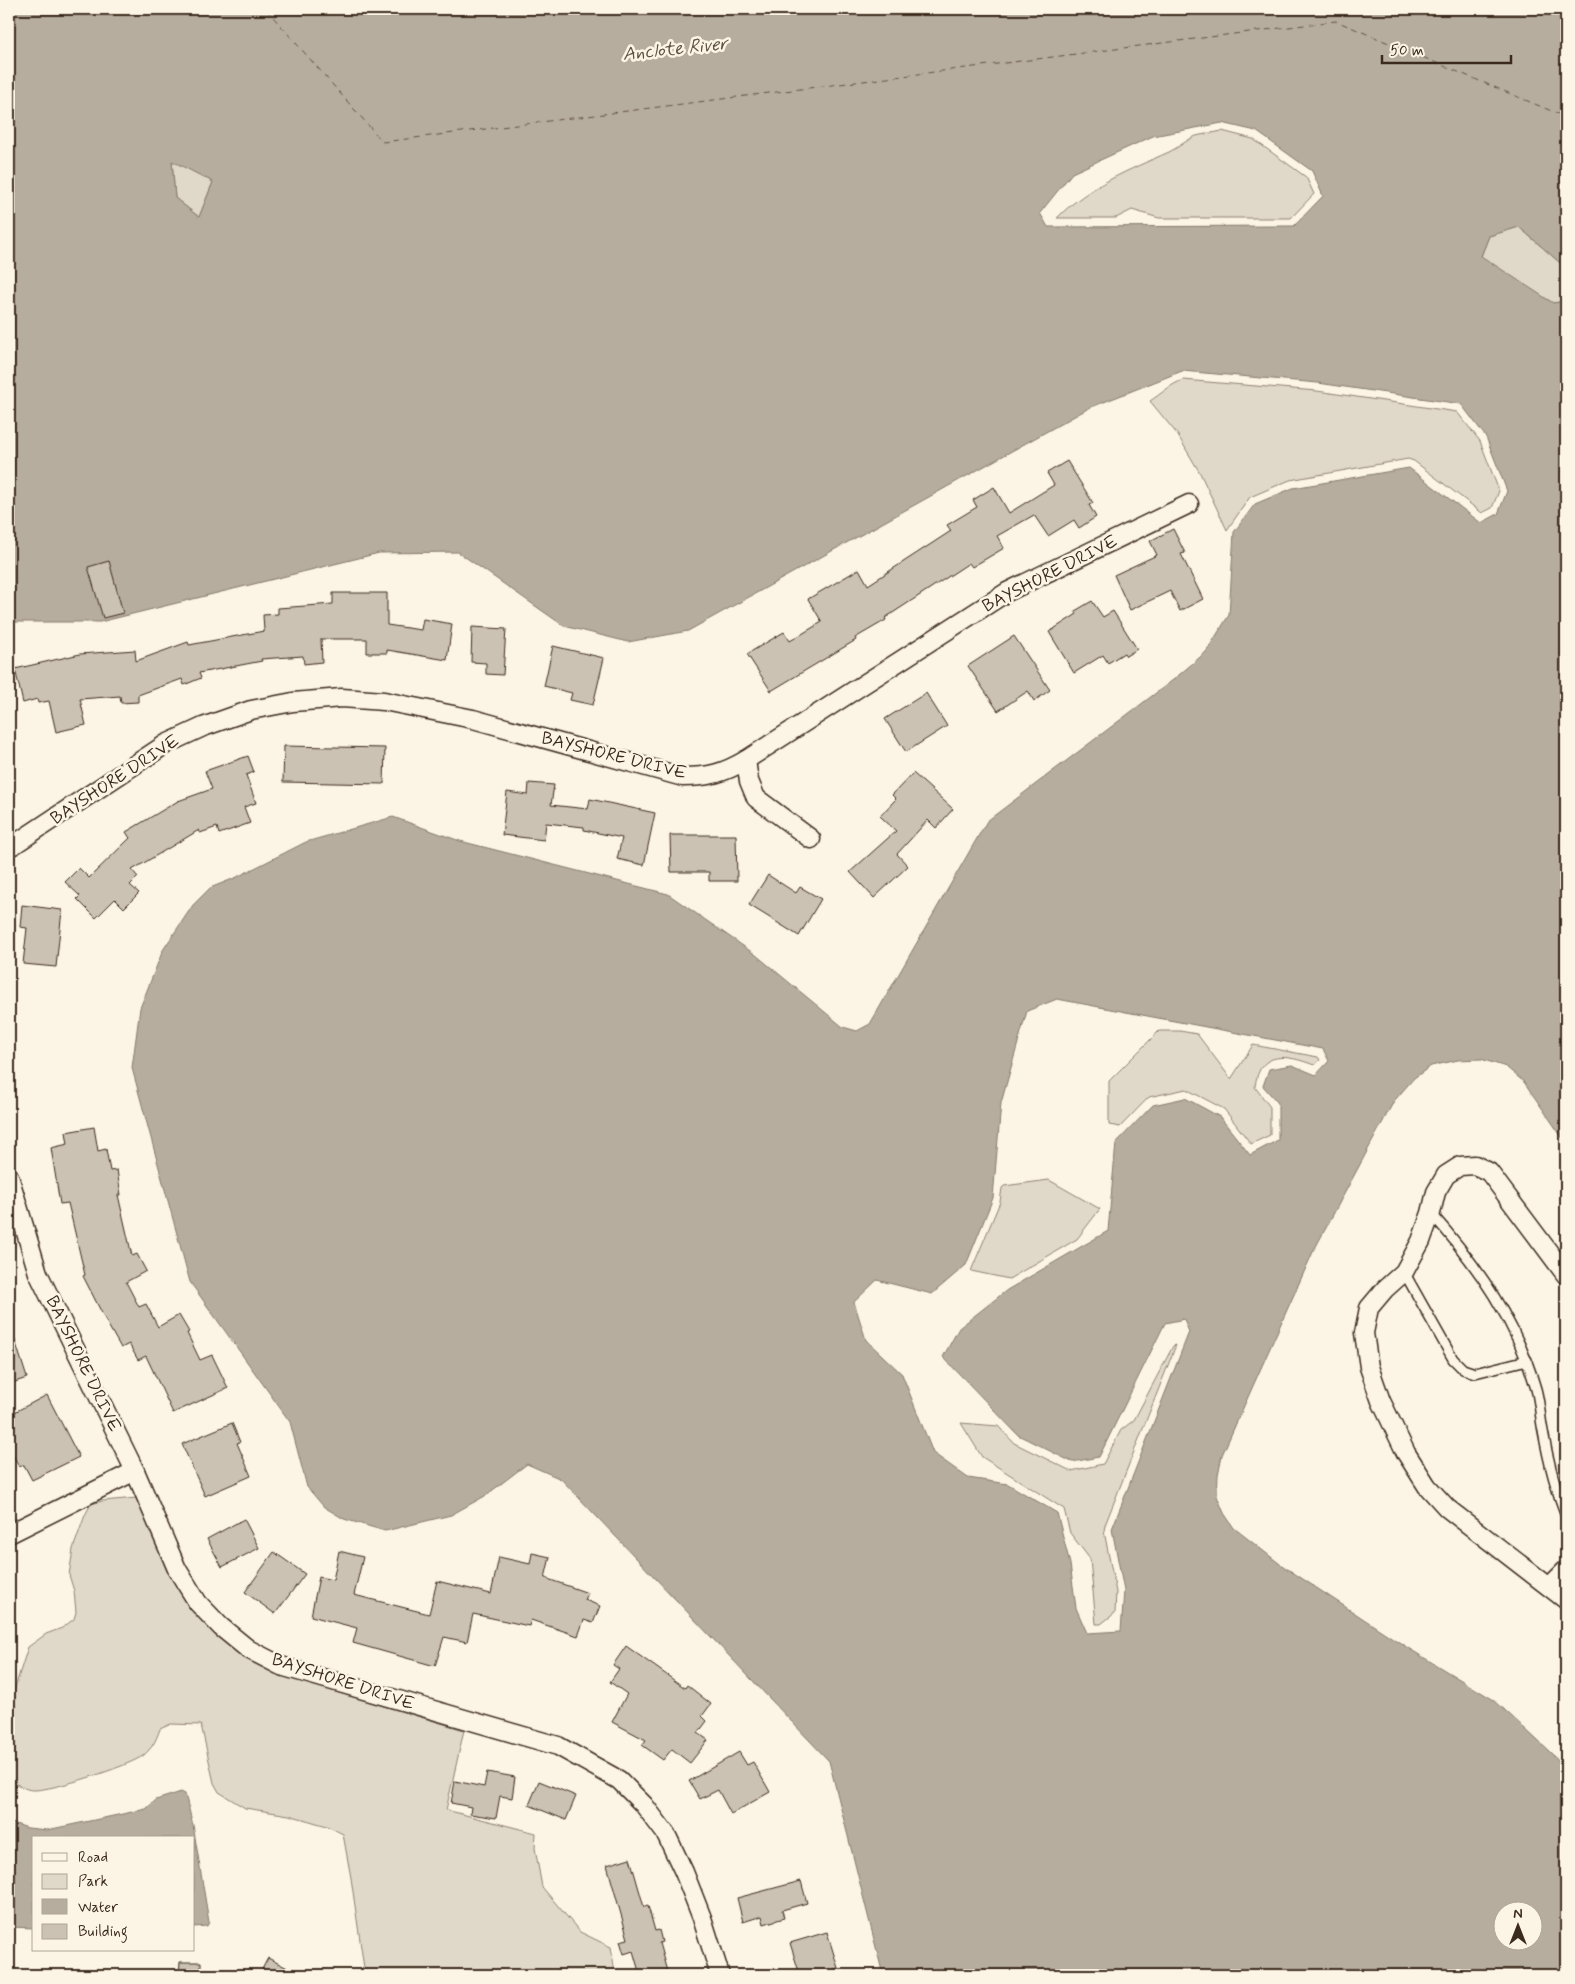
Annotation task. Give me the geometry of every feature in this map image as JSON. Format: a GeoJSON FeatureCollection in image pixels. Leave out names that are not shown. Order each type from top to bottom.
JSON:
{"type":"FeatureCollection","features":[{"type":"Feature","properties":{"kind":"street","name":"BAYSHORE DRIVE"},"geometry":{"type":"LineString","coordinates":[[9,847],[52,821],[166,744],[203,727],[251,710],[293,702],[342,698],[384,701],[473,719],[684,777],[706,777],[729,770],[746,760],[1007,592],[1189,504]]}},
{"type":"Feature","properties":{"kind":"street"},"geometry":{"type":"LineString","coordinates":[[746,760],[756,798],[811,839]]}},
{"type":"Feature","properties":{"kind":"street"},"geometry":{"type":"LineString","coordinates":[[1566,1275],[1489,1172],[1475,1165],[1460,1166],[1446,1175],[1436,1192],[1421,1241],[1404,1272],[1385,1289],[1370,1308],[1364,1332],[1369,1367],[1381,1401],[1406,1453],[1427,1486],[1447,1508],[1566,1600]]}},
{"type":"Feature","properties":{"kind":"street","name":"BAYSHORE DRIVE"},"geometry":{"type":"LineString","coordinates":[[9,1176],[38,1273],[135,1471],[181,1576],[198,1603],[221,1627],[248,1649],[281,1666],[558,1746],[619,1780],[644,1805],[666,1834],[684,1872],[702,1918],[720,1975]]}},
{"type":"Feature","properties":{"kind":"street"},"geometry":{"type":"LineString","coordinates":[[9,1534],[135,1471]]}},
{"type":"Feature","properties":{"kind":"street"},"geometry":{"type":"LineString","coordinates":[[1550,1586],[1566,1570]]}},
{"type":"Feature","properties":{"kind":"lane"},"geometry":{"type":"LineString","coordinates":[[1431,1213],[1460,1246],[1491,1290],[1512,1327],[1527,1360],[1536,1391],[1551,1470],[1566,1515]]}},
{"type":"Feature","properties":{"kind":"lane"},"geometry":{"type":"LineString","coordinates":[[1404,1272],[1454,1359],[1463,1370],[1475,1373],[1527,1360]]}},
{"type":"Feature","properties":{"kind":"green space"},"geometry":{"type":"Polygon","coordinates":[[[1222,131],[1253,139],[1306,177],[1314,194],[1291,218],[1159,218],[1132,210],[1116,218],[1057,218],[1082,197],[1124,172],[1172,150],[1196,136],[1222,131]]]}},
{"type":"Feature","properties":{"kind":"green space"},"geometry":{"type":"Polygon","coordinates":[[[172,160],[213,182],[199,217],[175,198],[172,160]]]}},
{"type":"Feature","properties":{"kind":"green space"},"geometry":{"type":"Polygon","coordinates":[[[1519,227],[1566,268],[1566,301],[1553,303],[1480,259],[1489,236],[1519,227]]]}},
{"type":"Feature","properties":{"kind":"green space"},"geometry":{"type":"Polygon","coordinates":[[[1183,380],[1317,391],[1457,412],[1480,441],[1499,491],[1492,508],[1482,513],[1414,461],[1408,459],[1290,480],[1250,497],[1227,530],[1200,473],[1177,434],[1150,401],[1183,380]]]}},
{"type":"Feature","properties":{"kind":"green space"},"geometry":{"type":"Polygon","coordinates":[[[1159,1031],[1180,1031],[1197,1034],[1231,1079],[1253,1045],[1318,1057],[1320,1060],[1314,1065],[1294,1059],[1276,1058],[1262,1066],[1255,1087],[1270,1107],[1270,1135],[1251,1144],[1224,1109],[1186,1089],[1149,1097],[1120,1127],[1109,1125],[1109,1081],[1159,1031]]]}},
{"type":"Feature","properties":{"kind":"green space"},"geometry":{"type":"Polygon","coordinates":[[[1049,1180],[1100,1209],[1077,1239],[1009,1279],[971,1271],[1000,1202],[1002,1188],[1004,1186],[1049,1180]]]}},
{"type":"Feature","properties":{"kind":"green space"},"geometry":{"type":"Polygon","coordinates":[[[1176,1345],[1105,1525],[1104,1531],[1116,1592],[1115,1613],[1101,1624],[1096,1624],[1090,1559],[1070,1533],[1064,1509],[982,1457],[961,1423],[998,1426],[1014,1443],[1071,1471],[1103,1464],[1121,1430],[1134,1420],[1173,1346],[1176,1345]]]}},
{"type":"Feature","properties":{"kind":"green space"},"geometry":{"type":"Polygon","coordinates":[[[137,1498],[169,1573],[191,1609],[215,1634],[243,1657],[279,1675],[464,1730],[446,1810],[536,1833],[535,1848],[542,1887],[580,1932],[611,1947],[615,1973],[611,1975],[365,1975],[343,1834],[327,1826],[289,1815],[245,1808],[219,1792],[214,1783],[201,1725],[171,1724],[160,1729],[154,1743],[144,1755],[107,1771],[42,1789],[30,1790],[16,1784],[9,1777],[9,1706],[28,1647],[46,1634],[62,1628],[74,1619],[76,1612],[74,1591],[69,1575],[73,1549],[91,1504],[102,1501],[137,1498]]]}},
{"type":"Feature","properties":{"kind":"water","name":"Anclote River"},"geometry":{"type":"Polygon","coordinates":[[[9,9],[1566,9],[1566,268],[1519,227],[1489,236],[1481,256],[1553,303],[1566,301],[1566,1143],[1524,1082],[1506,1067],[1481,1059],[1458,1060],[1431,1066],[1414,1078],[1394,1101],[1313,1252],[1222,1455],[1218,1475],[1217,1496],[1224,1513],[1234,1528],[1280,1564],[1408,1648],[1494,1700],[1566,1767],[1566,1975],[883,1975],[829,1761],[561,1479],[527,1464],[485,1496],[451,1515],[385,1531],[344,1519],[324,1507],[307,1487],[290,1422],[190,1282],[132,1068],[140,1008],[163,950],[193,905],[210,888],[235,878],[306,842],[393,817],[460,841],[668,894],[756,955],[843,1027],[857,1031],[870,1024],[987,821],[1173,680],[1206,652],[1229,615],[1234,532],[1255,504],[1293,488],[1409,468],[1481,523],[1498,514],[1507,491],[1486,437],[1461,404],[1318,383],[1182,371],[1089,408],[688,631],[628,642],[564,626],[458,552],[379,553],[100,622],[9,622],[9,9]],[[1222,123],[1153,136],[1072,173],[1040,213],[1048,227],[1294,226],[1323,196],[1312,171],[1256,131],[1222,123]],[[172,161],[175,198],[199,217],[213,182],[172,161]],[[1057,999],[1027,1011],[1001,1103],[993,1198],[966,1265],[932,1294],[877,1280],[854,1302],[866,1340],[902,1374],[933,1453],[968,1478],[1008,1484],[1057,1513],[1070,1564],[1076,1608],[1087,1633],[1121,1631],[1124,1591],[1112,1529],[1189,1332],[1184,1319],[1165,1323],[1099,1457],[1072,1462],[1018,1435],[943,1357],[959,1328],[1007,1290],[1108,1231],[1116,1143],[1153,1105],[1185,1098],[1220,1117],[1250,1155],[1278,1140],[1278,1103],[1263,1086],[1269,1069],[1292,1065],[1316,1075],[1329,1061],[1323,1049],[1057,999]]]}},
{"type":"Feature","properties":{"kind":"water"},"geometry":{"type":"Polygon","coordinates":[[[181,1792],[185,1794],[195,1836],[32,1836],[32,1928],[9,1927],[9,1822],[28,1828],[47,1830],[146,1809],[156,1800],[181,1792]]]}},
{"type":"Feature","properties":{"kind":"water"},"geometry":{"type":"Polygon","coordinates":[[[195,1837],[209,1922],[207,1926],[195,1927],[195,1837]]]}},
{"type":"Feature","properties":{"kind":"building"},"geometry":{"type":"Polygon","coordinates":[[[1067,461],[1093,503],[1089,505],[1096,517],[1079,528],[1074,520],[1048,536],[1034,515],[997,536],[1004,548],[972,567],[969,563],[885,618],[886,620],[855,638],[856,640],[771,691],[747,654],[784,632],[790,641],[822,622],[808,599],[859,569],[868,585],[951,531],[947,525],[977,507],[973,500],[994,487],[1009,513],[1054,485],[1047,473],[1067,461]]]}},
{"type":"Feature","properties":{"kind":"building"},"geometry":{"type":"Polygon","coordinates":[[[1173,529],[1185,553],[1181,554],[1203,599],[1180,611],[1170,591],[1130,610],[1114,575],[1157,555],[1150,541],[1173,529]]]}},
{"type":"Feature","properties":{"kind":"building"},"geometry":{"type":"Polygon","coordinates":[[[109,561],[123,613],[103,618],[88,567],[109,561]]]}},
{"type":"Feature","properties":{"kind":"building"},"geometry":{"type":"Polygon","coordinates":[[[333,593],[387,593],[387,625],[421,630],[423,619],[452,624],[447,660],[387,650],[387,653],[367,653],[367,639],[321,639],[322,662],[304,664],[303,656],[261,659],[262,661],[199,673],[201,678],[184,685],[182,679],[138,695],[138,702],[121,703],[120,696],[80,699],[86,725],[56,732],[49,701],[38,703],[37,699],[23,703],[15,669],[80,654],[135,650],[136,661],[188,642],[189,645],[264,631],[263,615],[278,614],[278,608],[333,604],[333,593]]]}},
{"type":"Feature","properties":{"kind":"building"},"geometry":{"type":"Polygon","coordinates":[[[1092,601],[1103,617],[1113,611],[1137,649],[1126,656],[1124,653],[1108,663],[1103,655],[1074,673],[1049,632],[1077,614],[1075,611],[1092,601]]]}},
{"type":"Feature","properties":{"kind":"building"},"geometry":{"type":"Polygon","coordinates":[[[472,627],[506,629],[503,675],[486,674],[486,663],[471,662],[472,627]]]}},
{"type":"Feature","properties":{"kind":"building"},"geometry":{"type":"Polygon","coordinates":[[[1014,636],[1050,690],[1034,701],[1028,691],[998,711],[968,666],[1014,636]]]}},
{"type":"Feature","properties":{"kind":"building"},"geometry":{"type":"Polygon","coordinates":[[[553,646],[604,658],[593,705],[570,700],[572,693],[544,686],[553,646]]]}},
{"type":"Feature","properties":{"kind":"building"},"geometry":{"type":"Polygon","coordinates":[[[926,693],[947,726],[906,752],[885,719],[926,693]]]}},
{"type":"Feature","properties":{"kind":"building"},"geometry":{"type":"Polygon","coordinates":[[[284,746],[385,748],[384,784],[283,782],[284,746]]]}},
{"type":"Feature","properties":{"kind":"building"},"geometry":{"type":"Polygon","coordinates":[[[248,756],[254,772],[246,775],[256,803],[244,807],[250,823],[219,834],[217,827],[200,833],[199,830],[132,870],[138,877],[130,885],[139,893],[124,908],[115,899],[96,918],[77,899],[80,896],[65,882],[79,868],[89,878],[130,838],[126,832],[178,801],[212,789],[205,771],[248,756]]]}},
{"type":"Feature","properties":{"kind":"building"},"geometry":{"type":"Polygon","coordinates":[[[913,773],[953,809],[936,828],[928,820],[897,854],[908,866],[874,898],[850,872],[896,831],[880,816],[896,799],[892,795],[913,773]]]}},
{"type":"Feature","properties":{"kind":"building"},"geometry":{"type":"Polygon","coordinates":[[[529,783],[554,785],[551,805],[588,809],[590,799],[655,813],[644,865],[617,859],[622,838],[584,830],[584,827],[546,823],[544,840],[502,835],[507,792],[528,795],[529,783]]]}},
{"type":"Feature","properties":{"kind":"building"},"geometry":{"type":"Polygon","coordinates":[[[670,835],[736,835],[737,881],[709,881],[709,872],[671,872],[670,835]]]}},
{"type":"Feature","properties":{"kind":"building"},"geometry":{"type":"Polygon","coordinates":[[[768,875],[796,893],[800,887],[821,899],[799,936],[749,905],[768,875]]]}},
{"type":"Feature","properties":{"kind":"building"},"geometry":{"type":"Polygon","coordinates":[[[22,905],[62,910],[56,967],[23,964],[27,928],[20,927],[22,905]]]}},
{"type":"Feature","properties":{"kind":"building"},"geometry":{"type":"Polygon","coordinates":[[[94,1127],[98,1151],[106,1149],[110,1171],[117,1170],[121,1195],[118,1195],[132,1256],[137,1254],[146,1271],[126,1282],[139,1307],[146,1304],[158,1327],[179,1315],[189,1332],[187,1333],[200,1360],[212,1355],[228,1388],[173,1413],[146,1356],[138,1360],[129,1344],[121,1348],[108,1325],[83,1276],[85,1275],[68,1203],[60,1204],[51,1148],[68,1144],[66,1132],[94,1127]]]}},
{"type":"Feature","properties":{"kind":"building"},"geometry":{"type":"Polygon","coordinates":[[[9,1331],[12,1331],[27,1378],[9,1384],[9,1331]]]}},
{"type":"Feature","properties":{"kind":"building"},"geometry":{"type":"Polygon","coordinates":[[[47,1395],[79,1457],[32,1480],[24,1465],[19,1467],[9,1447],[9,1415],[47,1395]]]}},
{"type":"Feature","properties":{"kind":"building"},"geometry":{"type":"Polygon","coordinates":[[[232,1423],[240,1442],[237,1443],[251,1476],[205,1496],[182,1444],[232,1423]]]}},
{"type":"Feature","properties":{"kind":"building"},"geometry":{"type":"Polygon","coordinates":[[[244,1519],[259,1548],[222,1567],[207,1539],[244,1519]]]}},
{"type":"Feature","properties":{"kind":"building"},"geometry":{"type":"Polygon","coordinates":[[[339,1551],[363,1557],[354,1595],[429,1614],[437,1581],[491,1594],[499,1557],[530,1564],[532,1553],[550,1557],[545,1578],[588,1593],[585,1600],[600,1606],[593,1623],[584,1620],[578,1636],[531,1620],[529,1626],[473,1614],[467,1642],[444,1637],[435,1666],[353,1643],[357,1628],[311,1616],[319,1577],[333,1580],[339,1551]]]}},
{"type":"Feature","properties":{"kind":"building"},"geometry":{"type":"Polygon","coordinates":[[[274,1552],[305,1574],[275,1614],[245,1592],[274,1552]]]}},
{"type":"Feature","properties":{"kind":"building"},"geometry":{"type":"Polygon","coordinates":[[[626,1646],[685,1688],[687,1685],[711,1704],[702,1716],[707,1721],[698,1733],[708,1740],[690,1763],[672,1749],[663,1760],[642,1745],[646,1740],[612,1722],[627,1694],[610,1682],[619,1669],[613,1665],[626,1646]]]}},
{"type":"Feature","properties":{"kind":"building"},"geometry":{"type":"Polygon","coordinates":[[[739,1752],[747,1765],[753,1762],[770,1792],[731,1814],[718,1790],[700,1799],[689,1781],[739,1752]]]}},
{"type":"Feature","properties":{"kind":"building"},"geometry":{"type":"Polygon","coordinates":[[[487,1772],[515,1777],[512,1798],[500,1796],[496,1818],[470,1814],[471,1807],[451,1803],[455,1781],[484,1787],[487,1772]]]}},
{"type":"Feature","properties":{"kind":"building"},"geometry":{"type":"Polygon","coordinates":[[[539,1781],[576,1796],[566,1820],[529,1805],[539,1781]]]}},
{"type":"Feature","properties":{"kind":"building"},"geometry":{"type":"Polygon","coordinates":[[[630,1858],[644,1907],[648,1906],[655,1931],[659,1930],[662,1942],[659,1943],[668,1975],[640,1975],[633,1951],[624,1954],[620,1941],[628,1939],[607,1865],[630,1858]]]}},
{"type":"Feature","properties":{"kind":"building"},"geometry":{"type":"Polygon","coordinates":[[[801,1881],[807,1903],[782,1910],[784,1918],[764,1924],[762,1916],[743,1922],[737,1898],[801,1881]]]}},
{"type":"Feature","properties":{"kind":"building"},"geometry":{"type":"Polygon","coordinates":[[[827,1932],[838,1968],[829,1971],[831,1975],[800,1975],[790,1943],[827,1932]]]}},
{"type":"Feature","properties":{"kind":"building"},"geometry":{"type":"Polygon","coordinates":[[[268,1958],[301,1975],[259,1975],[268,1958]]]}},
{"type":"Feature","properties":{"kind":"building"},"geometry":{"type":"Polygon","coordinates":[[[180,1962],[201,1962],[201,1975],[179,1975],[180,1962]]]}},
{"type":"Feature","properties":{"kind":"ferry route"},"geometry":{"type":"LineString","coordinates":[[266,9],[383,142],[1336,21],[1566,117]]}}]}
